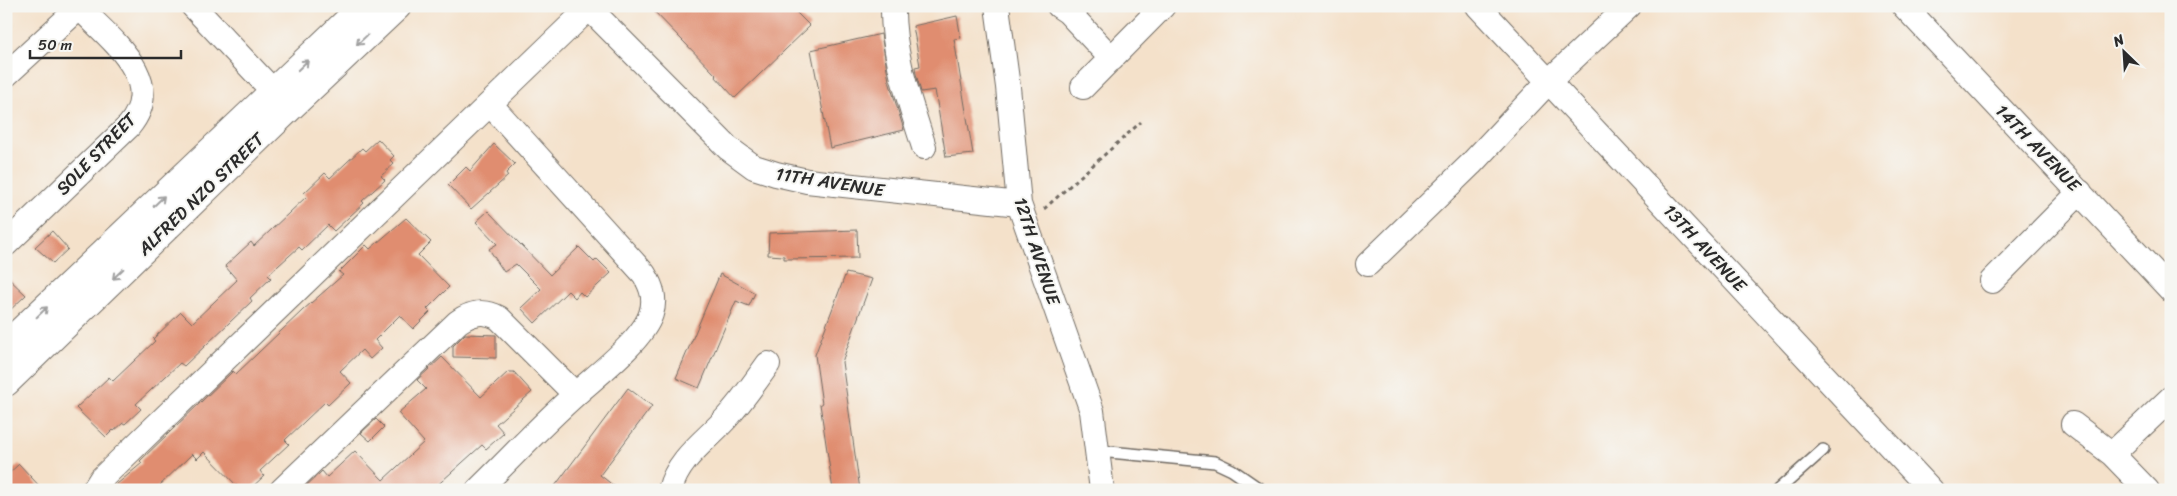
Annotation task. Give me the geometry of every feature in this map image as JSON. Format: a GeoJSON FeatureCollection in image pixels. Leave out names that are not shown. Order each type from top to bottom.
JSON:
{"type":"FeatureCollection","features":[{"type":"Feature","properties":{"kind":"street"},"geometry":{"type":"LineString","coordinates":[[193,6],[281,100]]}},
{"type":"Feature","properties":{"kind":"street","name":"ALFRED NZO STREET"},"geometry":{"type":"LineString","coordinates":[[6,382],[281,100],[364,6]]}},
{"type":"Feature","properties":{"kind":"street","name":"ALFRED NZO STREET"},"geometry":{"type":"LineString","coordinates":[[6,346],[281,100],[397,6]]}},
{"type":"Feature","properties":{"kind":"street"},"geometry":{"type":"LineString","coordinates":[[893,6],[895,41],[899,63],[924,147]]}},
{"type":"Feature","properties":{"kind":"street"},"geometry":{"type":"LineString","coordinates":[[1059,6],[1068,12],[1112,59]]}},
{"type":"Feature","properties":{"kind":"street"},"geometry":{"type":"LineString","coordinates":[[1083,87],[1164,6]]}},
{"type":"Feature","properties":{"kind":"street","name":"13TH AVENUE"},"geometry":{"type":"LineString","coordinates":[[1478,6],[1931,490]]}},
{"type":"Feature","properties":{"kind":"street"},"geometry":{"type":"LineString","coordinates":[[1368,264],[1471,164],[1549,81],[1629,6]]}},
{"type":"Feature","properties":{"kind":"street","name":"14TH AVENUE"},"geometry":{"type":"LineString","coordinates":[[1904,6],[2171,290]]}},
{"type":"Feature","properties":{"kind":"street"},"geometry":{"type":"LineString","coordinates":[[6,75],[81,7]]}},
{"type":"Feature","properties":{"kind":"street","name":"SOLE STREET"},"geometry":{"type":"LineString","coordinates":[[6,244],[129,126],[136,118],[142,104],[139,78],[134,66],[81,7]]}},
{"type":"Feature","properties":{"kind":"street"},"geometry":{"type":"LineString","coordinates":[[94,490],[101,479],[588,7]]}},
{"type":"Feature","properties":{"kind":"street","name":"11TH AVENUE"},"geometry":{"type":"LineString","coordinates":[[588,7],[728,148],[754,167],[776,174],[840,186],[1022,215]]}},
{"type":"Feature","properties":{"kind":"street","name":"12TH AVENUE"},"geometry":{"type":"LineString","coordinates":[[1001,7],[1022,215],[1089,401],[1095,422],[1102,490]]}},
{"type":"Feature","properties":{"kind":"street"},"geometry":{"type":"LineString","coordinates":[[486,487],[575,394],[613,361],[644,328],[651,314],[654,299],[651,287],[644,274],[490,104]]}},
{"type":"Feature","properties":{"kind":"street"},"geometry":{"type":"LineString","coordinates":[[1992,281],[2080,192]]}},
{"type":"Feature","properties":{"kind":"street"},"geometry":{"type":"LineString","coordinates":[[282,490],[458,322],[474,313],[490,313],[499,318],[575,394]]}},
{"type":"Feature","properties":{"kind":"street"},"geometry":{"type":"LineString","coordinates":[[670,490],[677,471],[687,457],[731,414],[768,364]]}},
{"type":"Feature","properties":{"kind":"street"},"geometry":{"type":"LineString","coordinates":[[2112,454],[2171,398]]}},
{"type":"Feature","properties":{"kind":"street"},"geometry":{"type":"LineString","coordinates":[[2073,424],[2112,454],[2147,490]]}},
{"type":"Feature","properties":{"kind":"lane"},"geometry":{"type":"LineString","coordinates":[[1778,490],[1823,450]]}},
{"type":"Feature","properties":{"kind":"lane"},"geometry":{"type":"LineString","coordinates":[[1099,451],[1215,462],[1232,470],[1261,490]]}},
{"type":"Feature","properties":{"kind":"path"},"geometry":{"type":"LineString","coordinates":[[1022,215],[1141,122]]}},
{"type":"Feature","properties":{"kind":"building"},"geometry":{"type":"Polygon","coordinates":[[[649,6],[790,6],[810,26],[735,98],[716,75],[649,6]]]}},
{"type":"Feature","properties":{"kind":"building"},"geometry":{"type":"Polygon","coordinates":[[[957,16],[961,38],[954,39],[973,154],[946,157],[935,90],[921,92],[916,74],[915,67],[920,66],[913,26],[957,16]]]}},
{"type":"Feature","properties":{"kind":"building"},"geometry":{"type":"Polygon","coordinates":[[[881,34],[889,81],[904,130],[830,148],[811,50],[881,34]]]}},
{"type":"Feature","properties":{"kind":"building"},"geometry":{"type":"Polygon","coordinates":[[[378,139],[394,156],[390,160],[394,164],[381,176],[385,180],[334,231],[328,225],[302,250],[299,247],[268,275],[271,278],[250,298],[252,301],[184,366],[180,363],[136,404],[141,409],[125,424],[123,423],[106,437],[76,408],[109,377],[113,381],[155,341],[153,339],[181,312],[192,323],[237,280],[225,266],[251,242],[254,246],[306,197],[303,194],[325,173],[330,178],[362,148],[365,151],[378,139]]]}},
{"type":"Feature","properties":{"kind":"building"},"geometry":{"type":"Polygon","coordinates":[[[494,144],[515,164],[506,173],[508,176],[471,209],[448,185],[466,167],[470,171],[494,144]]]}},
{"type":"Feature","properties":{"kind":"building"},"geometry":{"type":"Polygon","coordinates":[[[488,211],[550,275],[579,247],[594,262],[597,259],[611,273],[585,297],[580,292],[575,298],[568,291],[535,323],[521,308],[541,289],[516,264],[504,272],[489,249],[497,244],[476,222],[488,211]]]}},
{"type":"Feature","properties":{"kind":"building"},"geometry":{"type":"Polygon","coordinates":[[[406,218],[431,242],[418,255],[449,287],[427,309],[430,312],[413,329],[400,315],[375,340],[382,348],[370,359],[362,350],[340,371],[351,383],[328,405],[325,402],[285,440],[289,444],[260,471],[264,476],[249,490],[241,490],[204,452],[197,459],[192,454],[155,490],[110,490],[142,463],[140,461],[233,371],[236,374],[343,275],[339,272],[366,245],[370,249],[406,218]]]}},
{"type":"Feature","properties":{"kind":"building"},"geometry":{"type":"Polygon","coordinates":[[[857,230],[858,258],[784,259],[784,256],[768,255],[769,233],[857,230]]]}},
{"type":"Feature","properties":{"kind":"building"},"geometry":{"type":"Polygon","coordinates":[[[52,231],[68,249],[53,263],[35,247],[52,231]]]}},
{"type":"Feature","properties":{"kind":"building"},"geometry":{"type":"Polygon","coordinates":[[[846,273],[872,279],[842,362],[860,490],[833,490],[820,404],[822,404],[815,355],[846,273]]]}},
{"type":"Feature","properties":{"kind":"building"},"geometry":{"type":"Polygon","coordinates":[[[720,274],[755,293],[749,306],[736,301],[699,388],[676,378],[720,274]]]}},
{"type":"Feature","properties":{"kind":"building"},"geometry":{"type":"Polygon","coordinates":[[[6,276],[26,295],[6,314],[6,276]]]}},
{"type":"Feature","properties":{"kind":"building"},"geometry":{"type":"Polygon","coordinates":[[[465,334],[496,335],[496,358],[453,357],[453,346],[465,334]]]}},
{"type":"Feature","properties":{"kind":"building"},"geometry":{"type":"Polygon","coordinates":[[[442,357],[481,397],[508,372],[514,372],[532,392],[496,424],[504,433],[486,449],[482,445],[432,490],[302,490],[322,471],[327,477],[355,451],[383,480],[424,442],[398,413],[426,389],[417,380],[442,357]]]}},
{"type":"Feature","properties":{"kind":"building"},"geometry":{"type":"Polygon","coordinates":[[[628,388],[652,406],[600,475],[619,490],[552,490],[628,388]]]}},
{"type":"Feature","properties":{"kind":"building"},"geometry":{"type":"Polygon","coordinates":[[[376,419],[384,427],[370,441],[361,433],[376,419]]]}},
{"type":"Feature","properties":{"kind":"building"},"geometry":{"type":"Polygon","coordinates":[[[19,464],[43,490],[6,490],[6,476],[19,464]]]}}]}
